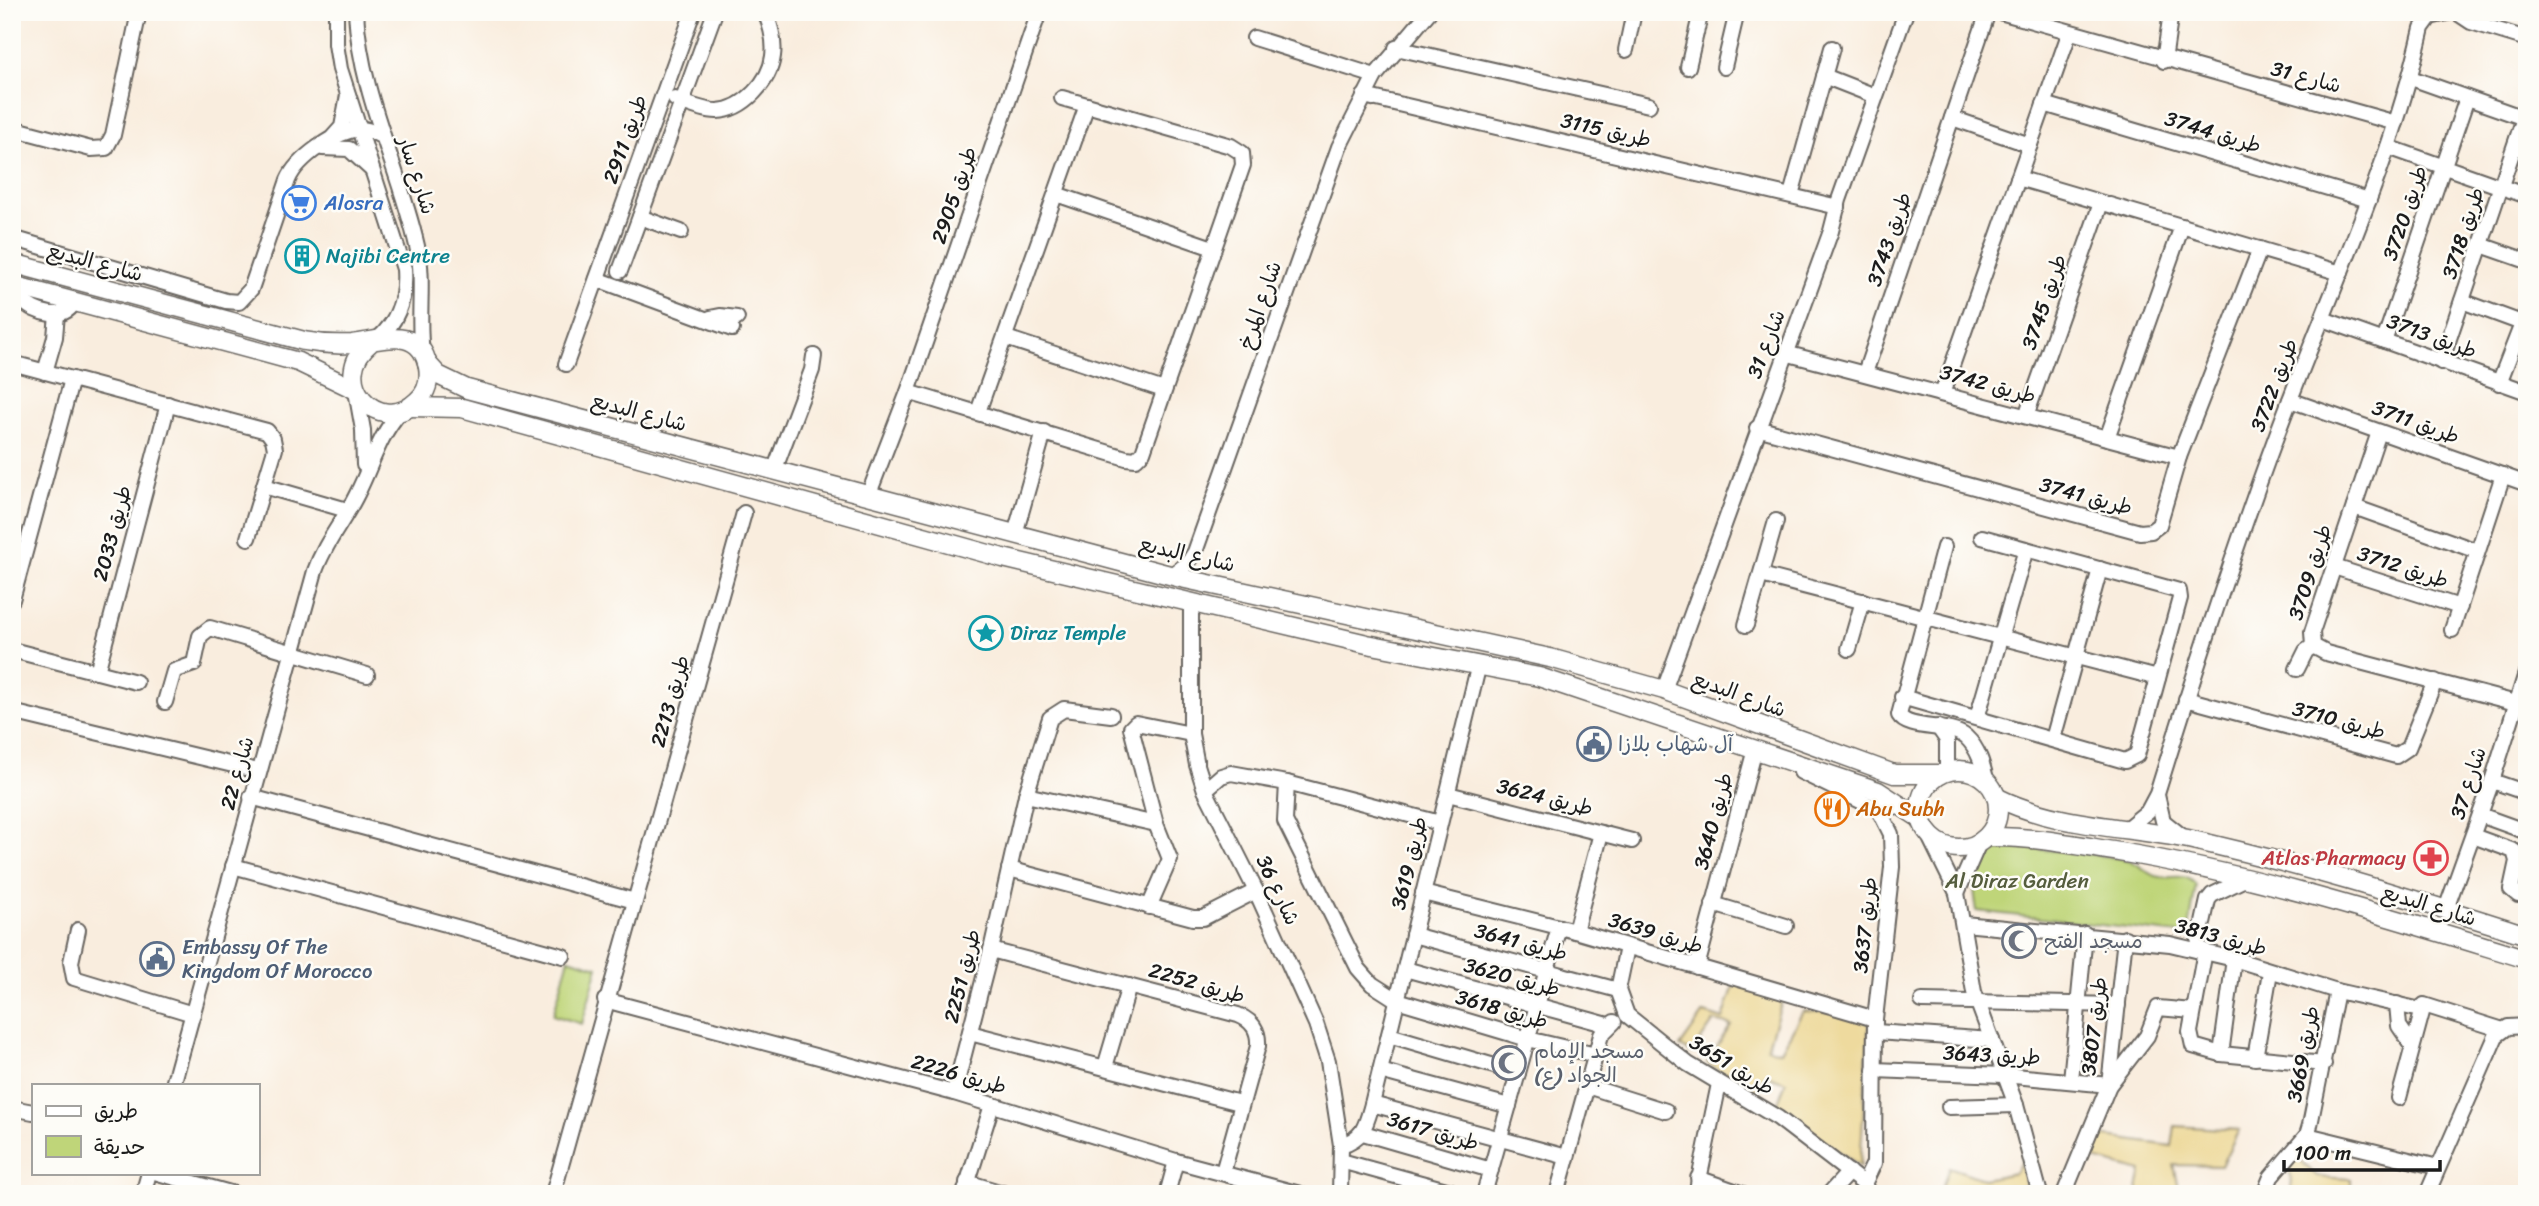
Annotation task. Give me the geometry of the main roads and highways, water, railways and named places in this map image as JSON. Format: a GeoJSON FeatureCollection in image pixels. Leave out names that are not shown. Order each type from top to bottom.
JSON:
{"type":"FeatureCollection","features":[{"type":"Feature","properties":{"kind":"main road","name":"شارع البديع"},"geometry":{"type":"LineString","coordinates":[[12,263],[304,341],[339,344],[374,340]]}},
{"type":"Feature","properties":{"kind":"main road","name":"شارع البديع"},"geometry":{"type":"LineString","coordinates":[[16,286],[298,362],[356,390]]}},
{"type":"Feature","properties":{"kind":"main road"},"geometry":{"type":"LineString","coordinates":[[402,338],[424,358],[426,388],[405,410],[374,409],[356,390],[353,368],[356,358],[374,340],[402,338]]}},
{"type":"Feature","properties":{"kind":"main road","name":"شارع البديع"},"geometry":{"type":"LineString","coordinates":[[424,358],[438,375],[467,389],[1172,575],[1550,658],[1664,690],[1894,774],[1944,773]]}},
{"type":"Feature","properties":{"kind":"main road","name":"شارع البديع"},"geometry":{"type":"LineString","coordinates":[[405,410],[462,408],[989,554],[1367,644],[1539,677],[1878,791],[1924,826]]}},
{"type":"Feature","properties":{"kind":"main road"},"geometry":{"type":"LineString","coordinates":[[1969,771],[1992,790],[1997,818],[1983,840],[1964,848],[1948,847],[1924,826],[1921,797],[1929,783],[1944,773],[1969,771]]}},
{"type":"Feature","properties":{"kind":"main road","name":"شارع البديع"},"geometry":{"type":"LineString","coordinates":[[1992,790],[2043,817],[2187,839],[2446,909],[2527,935]]}},
{"type":"Feature","properties":{"kind":"main road","name":"شارع البديع"},"geometry":{"type":"LineString","coordinates":[[1983,840],[2040,839],[2164,860],[2320,896],[2527,959]]}},
{"type":"Feature","properties":{"kind":"place","name":"Alosra"},"geometry":{"type":"Point","coordinates":[299,203]}},
{"type":"Feature","properties":{"kind":"place","name":"Najibi Centre"},"geometry":{"type":"Point","coordinates":[302,256]}},
{"type":"Feature","properties":{"kind":"place","name":"Diraz Temple"},"geometry":{"type":"Point","coordinates":[986,633]}},
{"type":"Feature","properties":{"kind":"place","name":"آل شهاب بلازا"},"geometry":{"type":"Point","coordinates":[1594,744]}},
{"type":"Feature","properties":{"kind":"place","name":"Abu Subh"},"geometry":{"type":"Point","coordinates":[1832,809]}},
{"type":"Feature","properties":{"kind":"place","name":"Atlas Pharmacy"},"geometry":{"type":"Point","coordinates":[2431,858]}},
{"type":"Feature","properties":{"kind":"place","name":"مسجد الفتح"},"geometry":{"type":"Point","coordinates":[2019,941]}},
{"type":"Feature","properties":{"kind":"place","name":"Embassy Of The Kingdom Of Morocco"},"geometry":{"type":"Point","coordinates":[157,959]}},
{"type":"Feature","properties":{"kind":"place","name":"مسجد الإمام الجواد (ع)"},"geometry":{"type":"Point","coordinates":[1509,1063]}},
{"type":"Feature","properties":{"kind":"park label","name":"Al Diraz Garden"},"geometry":{"type":"Point","coordinates":[2017,881]}}]}
